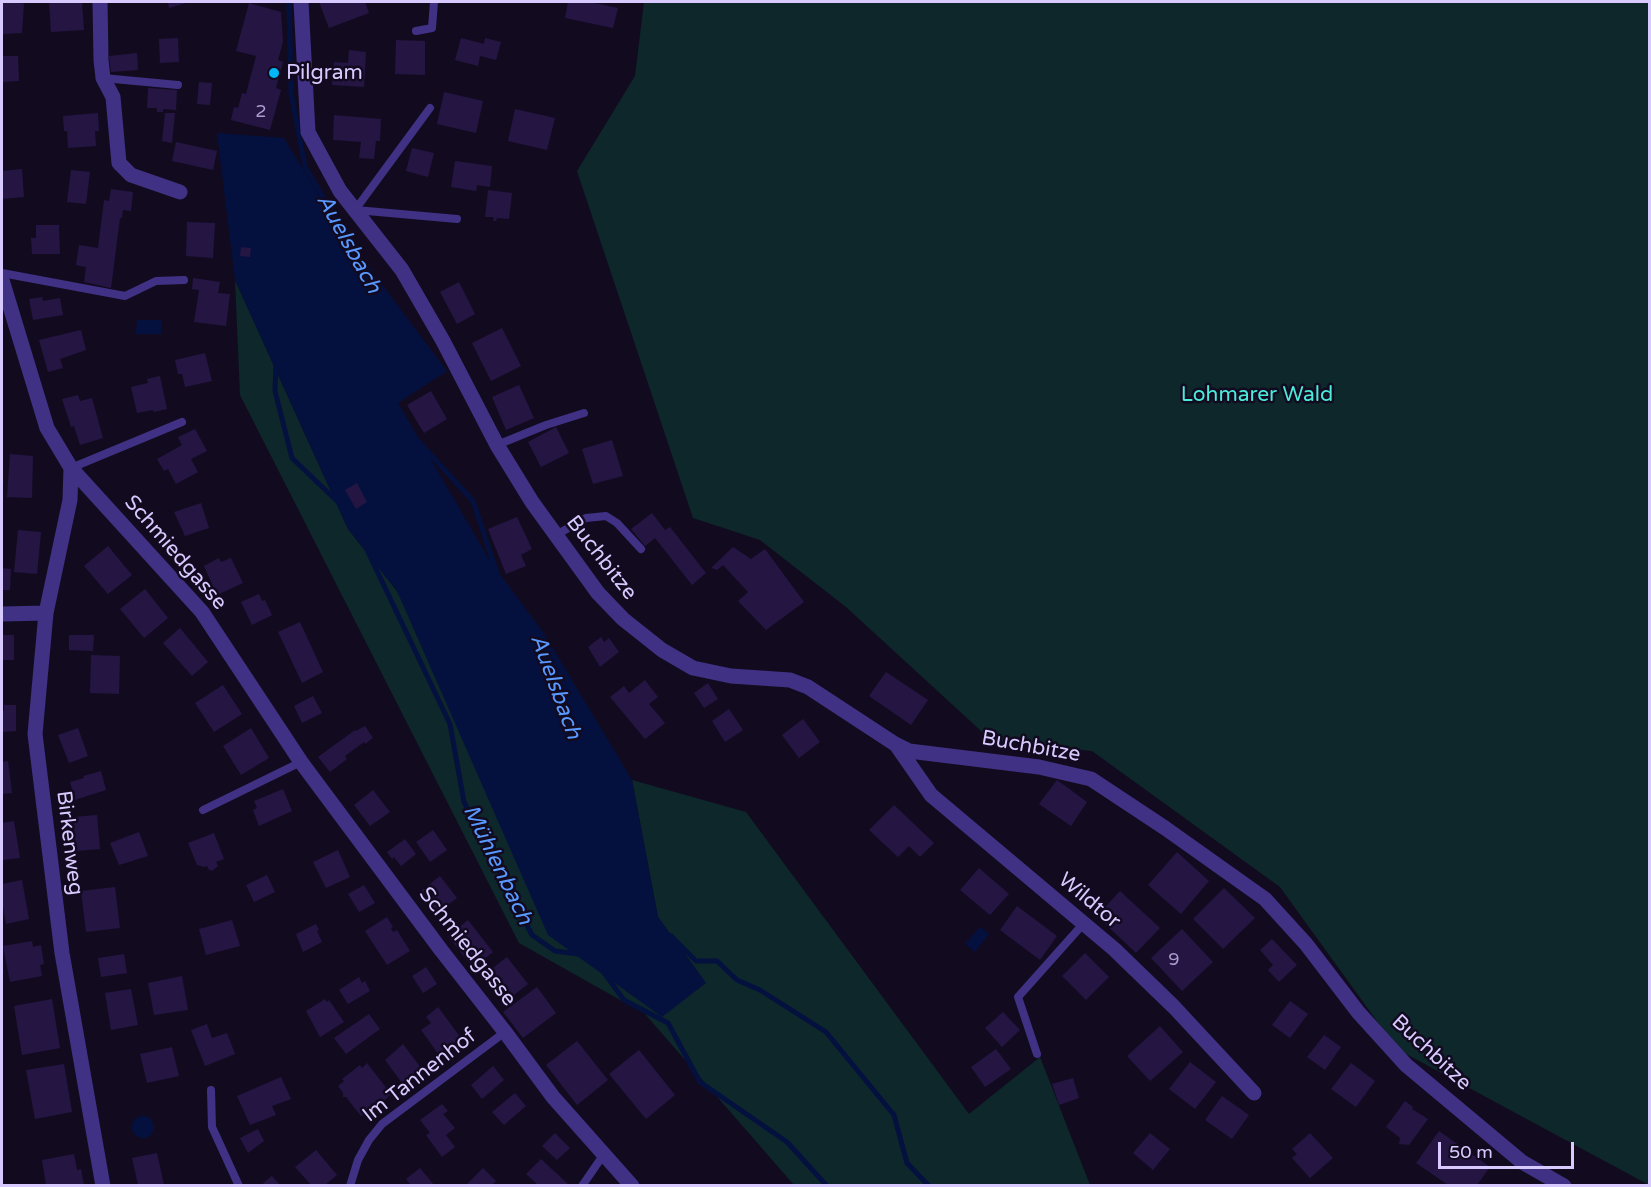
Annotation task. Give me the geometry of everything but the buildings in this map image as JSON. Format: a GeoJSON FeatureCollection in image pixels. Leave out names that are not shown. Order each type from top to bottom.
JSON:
{"type":"FeatureCollection","features":[{"type":"Feature","properties":{"kind":"street"},"geometry":{"type":"LineString","coordinates":[[100,2],[103,78],[113,97],[119,163],[131,175],[180,192]]}},
{"type":"Feature","properties":{"kind":"street","name":"Buchbitze"},"geometry":{"type":"LineString","coordinates":[[302,2],[308,132],[340,191],[402,270],[497,445],[532,502],[598,593],[623,619],[662,650],[693,668],[731,676],[790,680],[808,687],[909,751],[1039,767],[1091,779],[1265,899],[1306,944],[1359,1012],[1406,1065],[1522,1162],[1564,1185]]}},
{"type":"Feature","properties":{"kind":"street","name":"Schmiedgasse"},"geometry":{"type":"LineString","coordinates":[[2,280],[48,428],[71,468],[202,612],[301,762],[441,950],[553,1097],[632,1185]]}},
{"type":"Feature","properties":{"kind":"street","name":"Birkenweg"},"geometry":{"type":"LineString","coordinates":[[71,468],[70,500],[46,614],[35,734],[62,953],[103,1185]]}},
{"type":"Feature","properties":{"kind":"street"},"geometry":{"type":"LineString","coordinates":[[2,614],[46,614]]}},
{"type":"Feature","properties":{"kind":"street","name":"Wildtor"},"geometry":{"type":"LineString","coordinates":[[895,744],[931,795],[1084,923],[1174,1007],[1254,1093]]}},
{"type":"Feature","properties":{"kind":"lane"},"geometry":{"type":"LineString","coordinates":[[416,31],[432,28],[434,2]]}},
{"type":"Feature","properties":{"kind":"lane"},"geometry":{"type":"LineString","coordinates":[[103,78],[178,85]]}},
{"type":"Feature","properties":{"kind":"lane"},"geometry":{"type":"LineString","coordinates":[[355,210],[429,108]]}},
{"type":"Feature","properties":{"kind":"lane"},"geometry":{"type":"LineString","coordinates":[[355,210],[457,219]]}},
{"type":"Feature","properties":{"kind":"lane"},"geometry":{"type":"LineString","coordinates":[[2,273],[125,296],[156,281],[184,280]]}},
{"type":"Feature","properties":{"kind":"lane"},"geometry":{"type":"LineString","coordinates":[[497,445],[546,424],[584,413]]}},
{"type":"Feature","properties":{"kind":"lane"},"geometry":{"type":"LineString","coordinates":[[71,468],[182,422]]}},
{"type":"Feature","properties":{"kind":"lane"},"geometry":{"type":"LineString","coordinates":[[556,535],[586,518],[606,516],[617,523],[641,549]]}},
{"type":"Feature","properties":{"kind":"lane"},"geometry":{"type":"LineString","coordinates":[[203,810],[301,762]]}},
{"type":"Feature","properties":{"kind":"lane"},"geometry":{"type":"LineString","coordinates":[[1037,1054],[1018,997],[1084,923]]}},
{"type":"Feature","properties":{"kind":"lane","name":"Im Tannenhof"},"geometry":{"type":"LineString","coordinates":[[350,1185],[358,1160],[369,1140],[382,1124],[505,1032]]}},
{"type":"Feature","properties":{"kind":"lane"},"geometry":{"type":"LineString","coordinates":[[211,1090],[212,1127],[239,1185]]}},
{"type":"Feature","properties":{"kind":"lane"},"geometry":{"type":"LineString","coordinates":[[582,1185],[604,1154]]}},
{"type":"Feature","properties":{"kind":"green space","name":"Lohmarer Wald"},"geometry":{"type":"Polygon","coordinates":[[[644,2],[1649,2],[1649,1185],[1397,1049],[1280,887],[1092,751],[992,741],[846,607],[760,540],[693,518],[577,171],[635,76],[644,2]]]}},
{"type":"Feature","properties":{"kind":"green space"},"geometry":{"type":"Polygon","coordinates":[[[235,280],[348,529],[706,983],[658,917],[632,780],[746,812],[969,1114],[1040,1057],[1090,1185],[794,1185],[645,1014],[519,943],[240,395],[235,280]]]}},
{"type":"Feature","properties":{"kind":"water"},"geometry":{"type":"Polygon","coordinates":[[[217,133],[284,138],[334,221],[447,371],[398,403],[490,561],[543,632],[632,780],[658,917],[706,983],[662,1017],[548,935],[397,591],[348,529],[235,280],[217,133]]]}},
{"type":"Feature","properties":{"kind":"water"},"geometry":{"type":"Polygon","coordinates":[[[137,320],[162,320],[161,334],[136,334],[137,320]]]}},
{"type":"Feature","properties":{"kind":"water"},"geometry":{"type":"Polygon","coordinates":[[[980,927],[989,934],[975,952],[965,944],[980,927]]]}},
{"type":"Feature","properties":{"kind":"water"},"geometry":{"type":"Polygon","coordinates":[[[143,1116],[151,1119],[154,1127],[151,1135],[143,1138],[135,1135],[132,1127],[135,1119],[143,1116]]]}},
{"type":"Feature","properties":{"kind":"waterway","name":"Auelsbach"},"geometry":{"type":"LineString","coordinates":[[289,2],[291,93],[305,167],[347,238]]}},
{"type":"Feature","properties":{"kind":"waterway","name":"Mühlenbach"},"geometry":{"type":"LineString","coordinates":[[276,363],[275,391],[292,458],[339,503]]}},
{"type":"Feature","properties":{"kind":"waterway","name":"Auelsbach"},"geometry":{"type":"LineString","coordinates":[[419,442],[473,501],[497,573]]}},
{"type":"Feature","properties":{"kind":"waterway","name":"Mühlenbach"},"geometry":{"type":"LineString","coordinates":[[368,552],[450,724],[464,802],[532,935],[555,951],[578,954]]}},
{"type":"Feature","properties":{"kind":"waterway","name":"Auelsbach"},"geometry":{"type":"LineString","coordinates":[[671,936],[696,961],[717,961],[737,980],[760,990],[826,1032],[894,1115],[907,1163],[929,1186]]}},
{"type":"Feature","properties":{"kind":"waterway","name":"Mühlenbach"},"geometry":{"type":"LineString","coordinates":[[605,974],[624,1000],[668,1023],[700,1082],[787,1142],[827,1186]]}},
{"type":"Feature","properties":{"kind":"place","name":"Pilgram"},"geometry":{"type":"Point","coordinates":[274,73]}}]}
